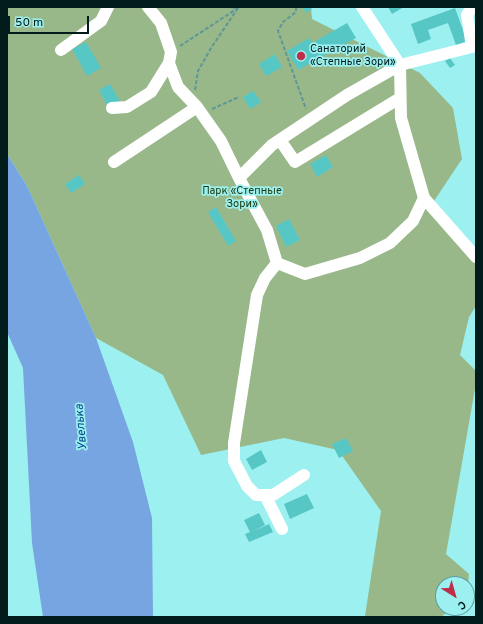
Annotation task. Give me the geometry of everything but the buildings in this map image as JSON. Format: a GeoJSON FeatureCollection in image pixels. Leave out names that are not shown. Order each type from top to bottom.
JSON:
{"type":"FeatureCollection","features":[{"type":"Feature","properties":{"kind":"lane"},"geometry":{"type":"LineString","coordinates":[[61,50],[101,21],[108,7]]}},
{"type":"Feature","properties":{"kind":"lane"},"geometry":{"type":"LineString","coordinates":[[148,7],[161,23],[178,87],[197,108],[221,140],[239,178],[267,230],[277,263]]}},
{"type":"Feature","properties":{"kind":"lane"},"geometry":{"type":"LineString","coordinates":[[362,7],[400,65],[400,118],[424,198],[476,257]]}},
{"type":"Feature","properties":{"kind":"lane"},"geometry":{"type":"LineString","coordinates":[[239,178],[272,145],[347,95],[400,65],[474,47],[467,10]]}},
{"type":"Feature","properties":{"kind":"lane"},"geometry":{"type":"LineString","coordinates":[[112,108],[127,107],[151,92],[170,58]]}},
{"type":"Feature","properties":{"kind":"lane"},"geometry":{"type":"LineString","coordinates":[[280,140],[295,162],[400,98]]}},
{"type":"Feature","properties":{"kind":"lane"},"geometry":{"type":"LineString","coordinates":[[114,162],[197,108]]}},
{"type":"Feature","properties":{"kind":"lane"},"geometry":{"type":"LineString","coordinates":[[277,263],[305,274],[360,258],[390,243],[402,232],[413,221],[424,198]]}},
{"type":"Feature","properties":{"kind":"lane"},"geometry":{"type":"LineString","coordinates":[[277,263],[265,278],[257,295],[234,443],[234,461],[247,486],[256,495],[273,495],[304,475]]}},
{"type":"Feature","properties":{"kind":"lane"},"geometry":{"type":"LineString","coordinates":[[265,495],[282,529]]}},
{"type":"Feature","properties":{"kind":"path"},"geometry":{"type":"LineString","coordinates":[[228,7],[238,7]]}},
{"type":"Feature","properties":{"kind":"path"},"geometry":{"type":"LineString","coordinates":[[170,58],[238,7]]}},
{"type":"Feature","properties":{"kind":"path"},"geometry":{"type":"LineString","coordinates":[[238,7],[198,71],[197,108],[239,97]]}},
{"type":"Feature","properties":{"kind":"path"},"geometry":{"type":"LineString","coordinates":[[296,7],[296,12],[283,22],[278,31],[310,120]]}},
{"type":"Feature","properties":{"kind":"green space","name":"Парк «Степные Зори»"},"geometry":{"type":"Polygon","coordinates":[[[7,7],[311,7],[312,19],[420,73],[453,108],[462,159],[434,201],[476,251],[476,306],[469,317],[460,355],[476,371],[476,383],[446,554],[469,574],[469,576],[435,576],[435,616],[442,616],[381,617],[365,616],[381,511],[338,450],[284,438],[201,455],[163,375],[96,338],[27,186],[7,154],[7,7]]]}},
{"type":"Feature","properties":{"kind":"water","name":"Увелька"},"geometry":{"type":"Polygon","coordinates":[[[7,154],[27,186],[96,338],[133,442],[152,518],[153,617],[43,617],[32,543],[23,368],[7,332],[7,154]]]}},
{"type":"Feature","properties":{"kind":"place","name":"Санаторий «Степные Зори»"},"geometry":{"type":"Point","coordinates":[301,56]}}]}
